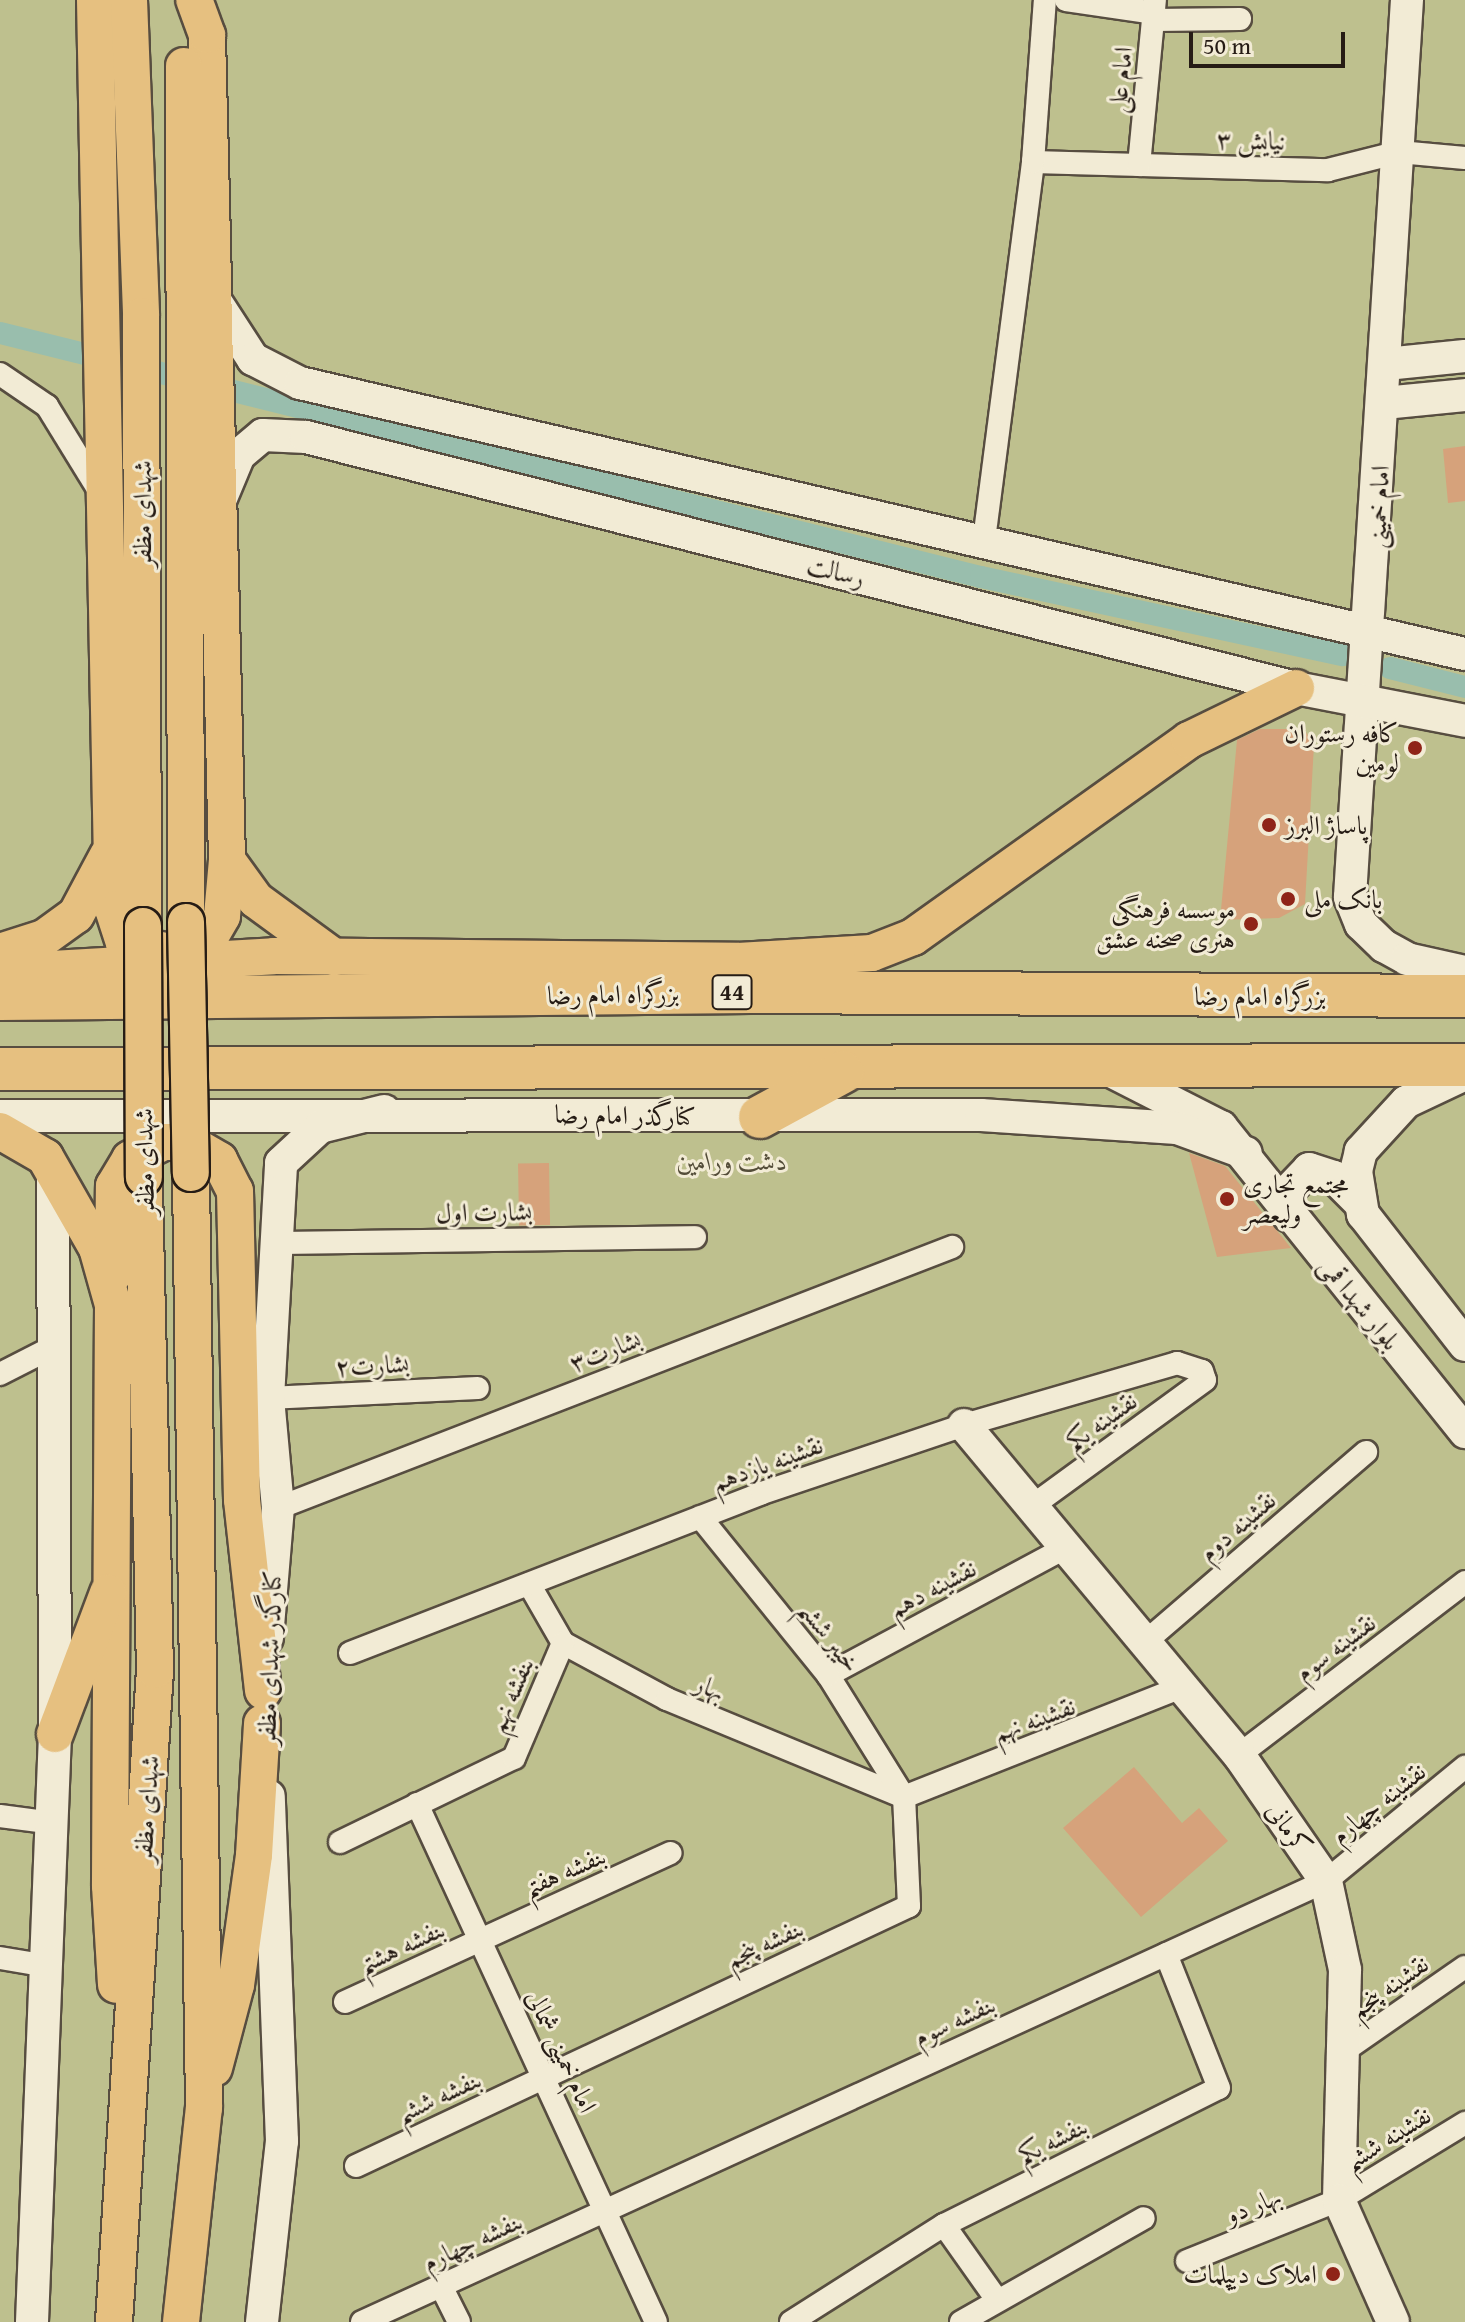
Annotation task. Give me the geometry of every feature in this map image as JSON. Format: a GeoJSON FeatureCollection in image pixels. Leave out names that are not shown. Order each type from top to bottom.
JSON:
{"type":"FeatureCollection","features":[{"type":"Feature","properties":{"kind":"highway","name":"بزرگراه امام رضا"},"geometry":{"type":"LineString","coordinates":[[0,999],[751,992],[1455,979]]}},
{"type":"Feature","properties":{"kind":"highway"},"geometry":{"type":"LineString","coordinates":[[0,1069],[847,1070],[1465,1065]]}},
{"type":"Feature","properties":{"kind":"highway"},"geometry":{"type":"LineString","coordinates":[[760,1117],[847,1070]]}},
{"type":"Feature","properties":{"kind":"main road"},"geometry":{"type":"LineString","coordinates":[[95,0],[109,509],[113,909],[124,943],[146,951],[176,953],[210,937],[222,916],[227,860],[221,447],[204,320],[207,35],[194,0]]}},
{"type":"Feature","properties":{"kind":"main road","name":"شهدای مظفر"},"geometry":{"type":"LineString","coordinates":[[114,2322],[155,1670],[144,1177],[141,316],[129,0]]}},
{"type":"Feature","properties":{"kind":"main road","name":"شهدای مظفر"},"geometry":{"type":"LineString","coordinates":[[181,2322],[204,2108],[186,922],[183,423],[204,320],[184,0]]}},
{"type":"Feature","properties":{"kind":"main road","name":"امام خمینی"},"geometry":{"type":"LineString","coordinates":[[1407,0],[1372,630],[1350,897],[1361,924],[1384,946],[1455,979]]}},
{"type":"Feature","properties":{"kind":"main road"},"geometry":{"type":"LineString","coordinates":[[204,320],[253,359],[300,383],[1465,654]]}},
{"type":"Feature","properties":{"kind":"main road"},"geometry":{"type":"LineString","coordinates":[[1386,364],[1465,356]]}},
{"type":"Feature","properties":{"kind":"main road"},"geometry":{"type":"LineString","coordinates":[[1384,403],[1465,395]]}},
{"type":"Feature","properties":{"kind":"main road","name":"رسالت"},"geometry":{"type":"LineString","coordinates":[[221,498],[239,455],[263,435],[306,437],[1296,688],[1465,721]]}},
{"type":"Feature","properties":{"kind":"main road"},"geometry":{"type":"LineString","coordinates":[[0,972],[334,958],[738,961],[872,953],[913,937],[1189,740],[1296,688]]}},
{"type":"Feature","properties":{"kind":"main road"},"geometry":{"type":"LineString","coordinates":[[0,952],[44,938],[76,915],[110,849]]}},
{"type":"Feature","properties":{"kind":"main road"},"geometry":{"type":"LineString","coordinates":[[227,860],[256,900],[334,958]]}},
{"type":"Feature","properties":{"kind":"main road","name":"بلوار شهدا قمی"},"geometry":{"type":"LineString","coordinates":[[1103,1067],[1184,1102],[1246,1153],[1289,1216],[1465,1432]]}},
{"type":"Feature","properties":{"kind":"main road"},"geometry":{"type":"LineString","coordinates":[[1358,1201],[1361,1151],[1381,1127],[1406,1102],[1465,1074]]}},
{"type":"Feature","properties":{"kind":"main road","name":"کنارگذر امام رضا"},"geometry":{"type":"LineString","coordinates":[[0,1116],[384,1111],[1129,1123],[1177,1128],[1246,1153]]}},
{"type":"Feature","properties":{"kind":"main road","name":"کنارگذر شهدای مظفر"},"geometry":{"type":"LineString","coordinates":[[262,2322],[282,2141],[278,1890],[262,1707],[278,1508],[268,1398],[274,1243],[281,1163],[302,1137],[384,1111]]}},
{"type":"Feature","properties":{"kind":"main road"},"geometry":{"type":"LineString","coordinates":[[0,1131],[35,1145],[53,1171],[97,1248],[113,1305]]}},
{"type":"Feature","properties":{"kind":"main road"},"geometry":{"type":"LineString","coordinates":[[126,2139],[110,1886],[115,1577],[114,1186],[130,1159],[163,1142],[188,1142],[219,1160],[235,1191],[242,1500],[262,1707],[238,1971],[204,2108]]}},
{"type":"Feature","properties":{"kind":"main road"},"geometry":{"type":"LineString","coordinates":[[1289,1216],[1289,1190],[1309,1169],[1334,1177],[1358,1201],[1465,1345]]}},
{"type":"Feature","properties":{"kind":"main road"},"geometry":{"type":"LineString","coordinates":[[32,2322],[55,1734],[49,1349],[53,1171]]}},
{"type":"Feature","properties":{"kind":"main road","name":"کرمانی"},"geometry":{"type":"LineString","coordinates":[[964,1425],[1063,1549],[1239,1755],[1326,1881],[1345,1970],[1339,2200],[1393,2322]]}},
{"type":"Feature","properties":{"kind":"main road"},"geometry":{"type":"LineString","coordinates":[[55,1734],[115,1577]]}},
{"type":"Feature","properties":{"kind":"street"},"geometry":{"type":"LineString","coordinates":[[984,540],[1033,162],[1045,0]]}},
{"type":"Feature","properties":{"kind":"street"},"geometry":{"type":"LineString","coordinates":[[1066,0],[1240,19]]}},
{"type":"Feature","properties":{"kind":"street","name":"امام علی"},"geometry":{"type":"LineString","coordinates":[[1139,165],[1155,11]]}},
{"type":"Feature","properties":{"kind":"street","name":"نیایش ۳"},"geometry":{"type":"LineString","coordinates":[[1033,162],[1328,170],[1399,152],[1465,158]]}},
{"type":"Feature","properties":{"kind":"street"},"geometry":{"type":"LineString","coordinates":[[0,374],[62,424],[109,509]]}},
{"type":"Feature","properties":{"kind":"street","name":"بشارت اول"},"geometry":{"type":"LineString","coordinates":[[274,1243],[695,1237]]}},
{"type":"Feature","properties":{"kind":"street","name":"بشارت۳"},"geometry":{"type":"LineString","coordinates":[[278,1508],[952,1247]]}},
{"type":"Feature","properties":{"kind":"street"},"geometry":{"type":"LineString","coordinates":[[0,1374],[49,1349]]}},
{"type":"Feature","properties":{"kind":"street","name":"نقشینه یازدهم"},"geometry":{"type":"LineString","coordinates":[[350,1653],[700,1517],[964,1425],[1177,1363],[1194,1363],[1205,1380]]}},
{"type":"Feature","properties":{"kind":"street","name":"نقشینه یکم"},"geometry":{"type":"LineString","coordinates":[[1031,1507],[1205,1380]]}},
{"type":"Feature","properties":{"kind":"street","name":"بشارت۲"},"geometry":{"type":"LineString","coordinates":[[268,1398],[478,1388]]}},
{"type":"Feature","properties":{"kind":"street","name":"نقشینه دوم"},"geometry":{"type":"LineString","coordinates":[[1144,1643],[1366,1452]]}},
{"type":"Feature","properties":{"kind":"street","name":"خیبر ششم"},"geometry":{"type":"LineString","coordinates":[[700,1517],[828,1675],[904,1797]]}},
{"type":"Feature","properties":{"kind":"street","name":"نقشینه دهم"},"geometry":{"type":"LineString","coordinates":[[828,1675],[1063,1549]]}},
{"type":"Feature","properties":{"kind":"street","name":"نقشینه سوم"},"geometry":{"type":"LineString","coordinates":[[1239,1755],[1465,1582]]}},
{"type":"Feature","properties":{"kind":"street"},"geometry":{"type":"LineString","coordinates":[[529,1584],[563,1643]]}},
{"type":"Feature","properties":{"kind":"street","name":"بهار"},"geometry":{"type":"LineString","coordinates":[[563,1643],[667,1699],[904,1797]]}},
{"type":"Feature","properties":{"kind":"street","name":"بنفشه نهم"},"geometry":{"type":"LineString","coordinates":[[340,1842],[514,1758],[563,1643]]}},
{"type":"Feature","properties":{"kind":"street","name":"نقشینه نهم"},"geometry":{"type":"LineString","coordinates":[[904,1797],[1182,1687]]}},
{"type":"Feature","properties":{"kind":"street","name":"نقشینه چهارم"},"geometry":{"type":"LineString","coordinates":[[1326,1881],[1465,1767]]}},
{"type":"Feature","properties":{"kind":"street","name":"بنفشه پنجم"},"geometry":{"type":"LineString","coordinates":[[543,2077],[909,1906],[904,1797]]}},
{"type":"Feature","properties":{"kind":"street","name":"امام خمینی شمالی"},"geometry":{"type":"LineString","coordinates":[[417,1804],[656,2322]]}},
{"type":"Feature","properties":{"kind":"street"},"geometry":{"type":"LineString","coordinates":[[0,1816],[53,1823]]}},
{"type":"Feature","properties":{"kind":"street","name":"بنفشه هفتم"},"geometry":{"type":"LineString","coordinates":[[480,1940],[670,1853]]}},
{"type":"Feature","properties":{"kind":"street","name":"بنفشه سوم"},"geometry":{"type":"LineString","coordinates":[[605,2211],[1326,1881]]}},
{"type":"Feature","properties":{"kind":"street","name":"بنفشه هشتم"},"geometry":{"type":"LineString","coordinates":[[345,2002],[480,1940]]}},
{"type":"Feature","properties":{"kind":"street","name":"بنفشه یکم"},"geometry":{"type":"LineString","coordinates":[[791,2322],[944,2225],[1219,2088],[1166,1954]]}},
{"type":"Feature","properties":{"kind":"street"},"geometry":{"type":"LineString","coordinates":[[0,1958],[48,1966]]}},
{"type":"Feature","properties":{"kind":"street","name":"نقشینه پنجم"},"geometry":{"type":"LineString","coordinates":[[1344,2051],[1465,1967]]}},
{"type":"Feature","properties":{"kind":"street","name":"بنفشه ششم"},"geometry":{"type":"LineString","coordinates":[[356,2166],[543,2077]]}},
{"type":"Feature","properties":{"kind":"street","name":"نقشینه ششم"},"geometry":{"type":"LineString","coordinates":[[1339,2200],[1465,2123]]}},
{"type":"Feature","properties":{"kind":"street","name":"بهار دو"},"geometry":{"type":"LineString","coordinates":[[1187,2261],[1339,2200]]}},
{"type":"Feature","properties":{"kind":"street","name":"بنفشه چهارم"},"geometry":{"type":"LineString","coordinates":[[362,2322],[605,2211]]}},
{"type":"Feature","properties":{"kind":"street"},"geometry":{"type":"LineString","coordinates":[[961,2322],[995,2297],[1144,2218]]}},
{"type":"Feature","properties":{"kind":"street"},"geometry":{"type":"LineString","coordinates":[[944,2225],[995,2297]]}},
{"type":"Feature","properties":{"kind":"street"},"geometry":{"type":"LineString","coordinates":[[441,2286],[459,2322]]}},
{"type":"Feature","properties":{"kind":"green space","name":"دشت ورامین"},"geometry":{"type":"Polygon","coordinates":[[[0,0],[1465,0],[1465,2322],[0,2322],[0,0]]]}},
{"type":"Feature","properties":{"kind":"building"},"geometry":{"type":"Polygon","coordinates":[[[1465,446],[1465,501],[1448,503],[1443,449],[1465,446]]]}},
{"type":"Feature","properties":{"kind":"building","name":"پاساژ البرز"},"geometry":{"type":"Polygon","coordinates":[[[1260,729],[1304,729],[1314,745],[1305,904],[1279,918],[1220,920],[1237,740],[1260,729]]]}},
{"type":"Feature","properties":{"kind":"building","name":"مجتمع تجاری ولیعصر"},"geometry":{"type":"Polygon","coordinates":[[[1189,1153],[1225,1166],[1291,1248],[1217,1257],[1189,1153]]]}},
{"type":"Feature","properties":{"kind":"building"},"geometry":{"type":"Polygon","coordinates":[[[549,1163],[550,1225],[519,1226],[518,1164],[549,1163]]]}},
{"type":"Feature","properties":{"kind":"building"},"geometry":{"type":"Polygon","coordinates":[[[1134,1767],[1182,1823],[1199,1808],[1228,1841],[1141,1917],[1063,1828],[1134,1767]]]}},
{"type":"Feature","properties":{"kind":"waterway"},"geometry":{"type":"LineString","coordinates":[[0,333],[981,577],[1343,655]]}},
{"type":"Feature","properties":{"kind":"waterway"},"geometry":{"type":"LineString","coordinates":[[1390,668],[1465,687]]}},
{"type":"Feature","properties":{"kind":"place","name":"کافه رستوران لومین"},"geometry":{"type":"Point","coordinates":[1415,748]}},
{"type":"Feature","properties":{"kind":"place","name":"پاساژ البرز"},"geometry":{"type":"Point","coordinates":[1269,825]}},
{"type":"Feature","properties":{"kind":"place","name":"بانک ملی"},"geometry":{"type":"Point","coordinates":[1288,899]}},
{"type":"Feature","properties":{"kind":"place","name":"موسسه فرهنگی هنری صحنه عشق"},"geometry":{"type":"Point","coordinates":[1251,924]}},
{"type":"Feature","properties":{"kind":"place","name":"مجتمع تجاری ولیعصر"},"geometry":{"type":"Point","coordinates":[1227,1199]}},
{"type":"Feature","properties":{"kind":"place","name":"املاک دیپلمات"},"geometry":{"type":"Point","coordinates":[1333,2274]}}]}
